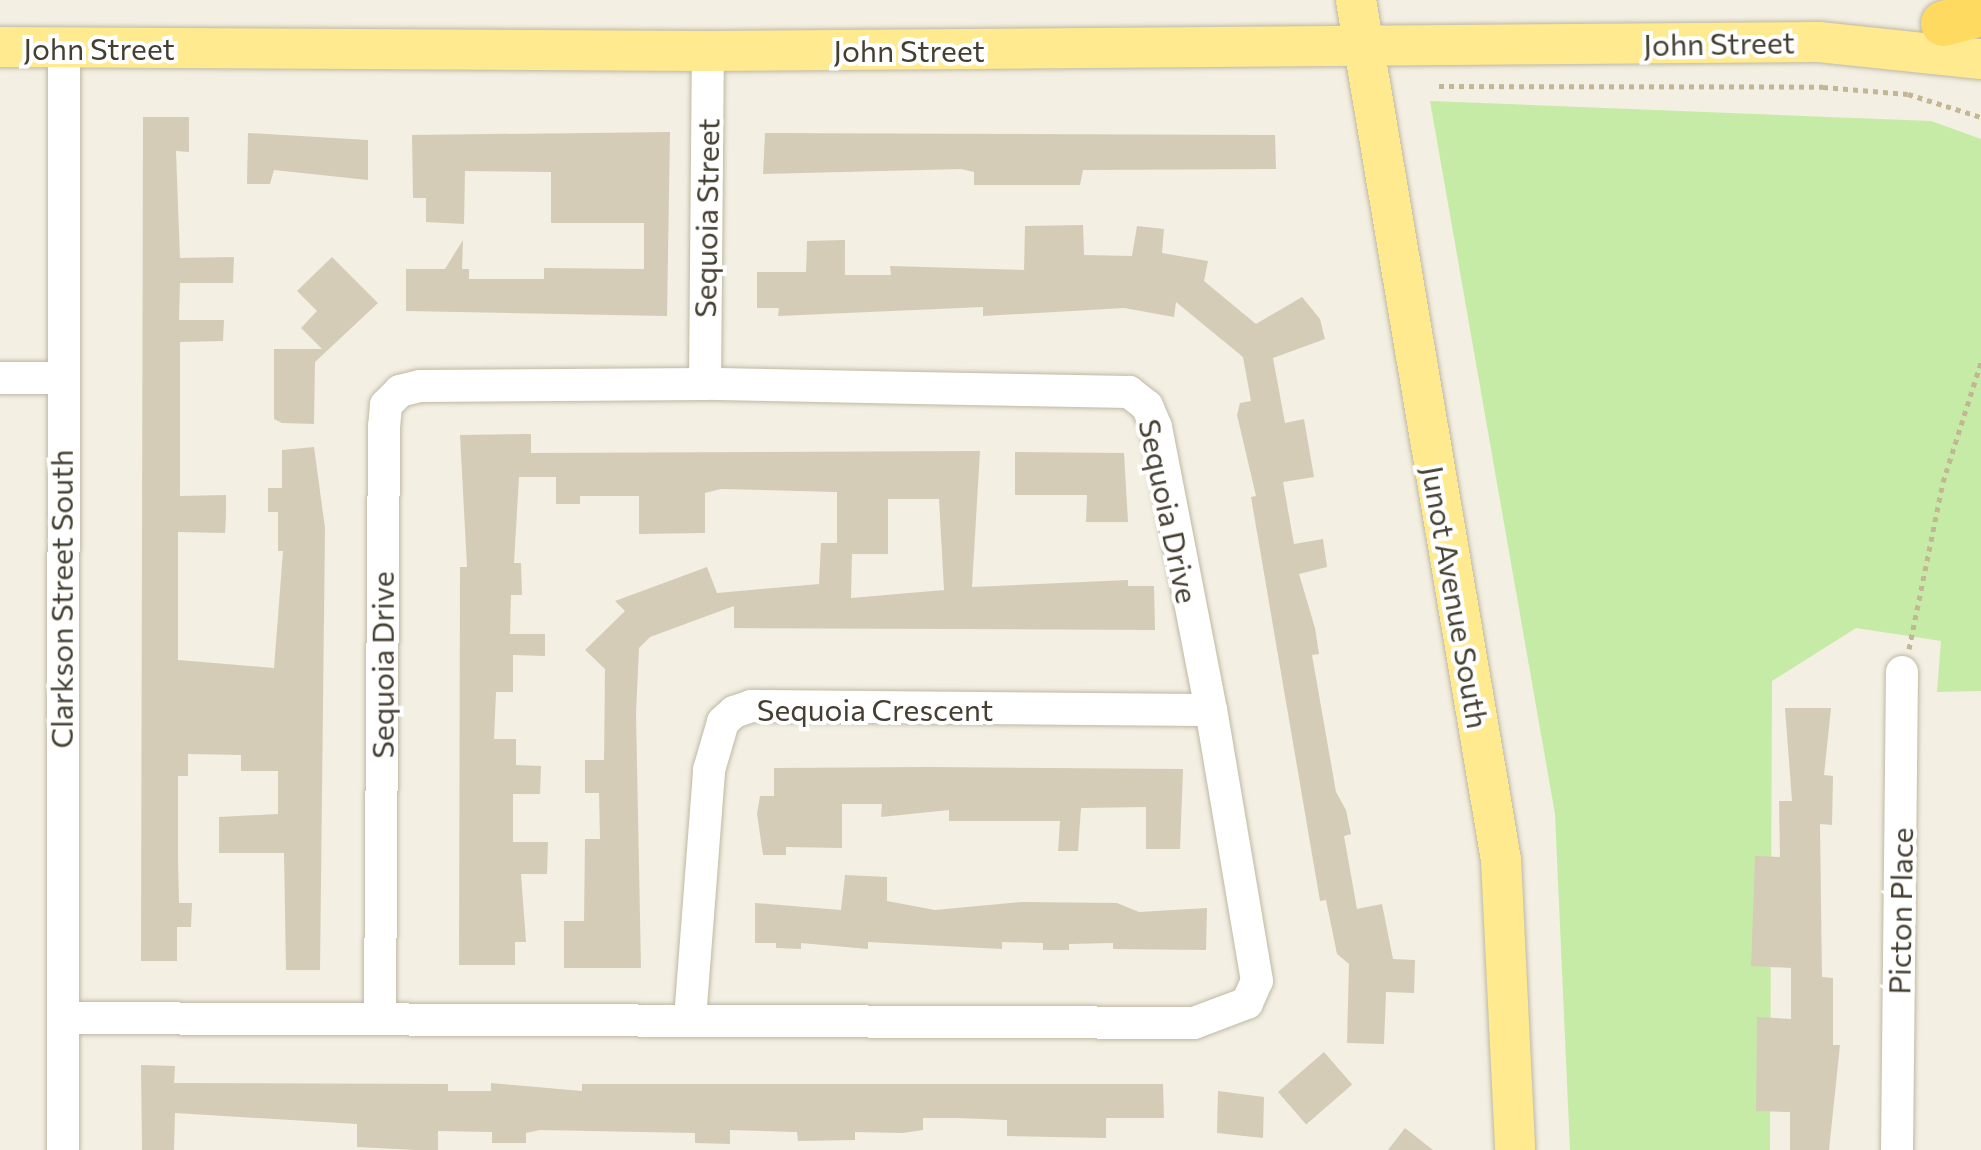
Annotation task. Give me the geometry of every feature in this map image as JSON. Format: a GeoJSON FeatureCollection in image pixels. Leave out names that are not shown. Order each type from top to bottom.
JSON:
{"type":"FeatureCollection","features":[{"type":"Feature","properties":{"kind":"main road","name":"Junot Avenue South"},"geometry":{"type":"LineString","coordinates":[[1356,0],[1502,860],[1515,1150]]}},
{"type":"Feature","properties":{"kind":"main road","name":"John Street"},"geometry":{"type":"LineString","coordinates":[[1818,42],[1968,20]]}},
{"type":"Feature","properties":{"kind":"main road","name":"John Street"},"geometry":{"type":"LineString","coordinates":[[0,47],[708,51],[1818,42],[1981,59]]}},
{"type":"Feature","properties":{"kind":"street","name":"Clarkson Street South"},"geometry":{"type":"LineString","coordinates":[[63,1150],[59,378],[64,47]]}},
{"type":"Feature","properties":{"kind":"street","name":"Sequoia Street"},"geometry":{"type":"LineString","coordinates":[[705,384],[708,51]]}},
{"type":"Feature","properties":{"kind":"street"},"geometry":{"type":"LineString","coordinates":[[0,378],[59,378]]}},
{"type":"Feature","properties":{"kind":"street","name":"Sequoia Drive"},"geometry":{"type":"LineString","coordinates":[[64,1018],[1194,1023],[1247,1004],[1257,981],[1211,710],[1156,427],[1147,406],[1129,392],[705,384],[420,386],[386,405],[380,1018]]}},
{"type":"Feature","properties":{"kind":"street","name":"Picton Place"},"geometry":{"type":"LineString","coordinates":[[1897,1150],[1902,672]]}},
{"type":"Feature","properties":{"kind":"street","name":"Sequoia Crescent"},"geometry":{"type":"LineString","coordinates":[[690,1019],[709,770],[723,722],[734,712],[751,706],[1211,710]]}},
{"type":"Feature","properties":{"kind":"path"},"geometry":{"type":"LineString","coordinates":[[1438,86],[1823,87],[1908,94],[1981,117]]}},
{"type":"Feature","properties":{"kind":"path"},"geometry":{"type":"LineString","coordinates":[[1902,672],[1931,562],[1943,482],[1981,362]]}},
{"type":"Feature","properties":{"kind":"green space"},"geometry":{"type":"Polygon","coordinates":[[[1430,101],[1931,121],[1981,139],[1981,691],[1937,692],[1941,641],[1856,628],[1772,681],[1770,1150],[1570,1150],[1555,814],[1430,101]]]}},
{"type":"Feature","properties":{"kind":"building"},"geometry":{"type":"Polygon","coordinates":[[[143,117],[189,117],[189,152],[176,151],[180,258],[234,257],[233,283],[180,283],[179,320],[224,320],[223,341],[180,342],[180,496],[226,495],[226,517],[225,533],[178,532],[178,660],[274,668],[283,551],[278,551],[278,512],[268,512],[268,488],[282,488],[282,450],[314,447],[325,528],[320,970],[286,970],[284,853],[219,853],[219,817],[278,814],[278,771],[241,771],[241,755],[188,754],[188,776],[178,776],[178,860],[179,903],[192,903],[191,927],[177,927],[177,961],[141,961],[143,117]]]}},
{"type":"Feature","properties":{"kind":"building"},"geometry":{"type":"Polygon","coordinates":[[[670,132],[667,316],[406,311],[406,269],[445,269],[463,240],[462,269],[469,269],[469,279],[544,279],[544,268],[644,269],[644,223],[551,223],[551,172],[465,171],[464,224],[426,222],[426,198],[413,198],[412,135],[670,132]]]}},
{"type":"Feature","properties":{"kind":"building"},"geometry":{"type":"Polygon","coordinates":[[[248,133],[368,140],[368,180],[274,170],[270,184],[247,184],[248,133]]]}},
{"type":"Feature","properties":{"kind":"building"},"geometry":{"type":"Polygon","coordinates":[[[765,133],[1275,135],[1276,169],[1083,170],[1080,185],[974,185],[974,172],[961,169],[763,174],[765,133]]]}},
{"type":"Feature","properties":{"kind":"building"},"geometry":{"type":"Polygon","coordinates":[[[1083,225],[1084,255],[1132,256],[1137,226],[1164,229],[1162,253],[1208,261],[1204,281],[1256,324],[1302,297],[1320,319],[1325,339],[1273,358],[1285,423],[1304,419],[1314,477],[1283,482],[1294,544],[1323,539],[1327,567],[1299,574],[1315,628],[1319,654],[1312,655],[1336,792],[1346,810],[1351,834],[1344,836],[1357,909],[1382,904],[1393,959],[1415,960],[1414,993],[1386,992],[1384,1044],[1347,1043],[1349,964],[1337,954],[1326,900],[1320,901],[1251,497],[1256,496],[1237,415],[1240,403],[1251,401],[1243,357],[1176,302],[1174,317],[1124,308],[983,316],[983,307],[778,316],[779,308],[757,308],[757,272],[806,272],[807,241],[845,240],[845,275],[891,275],[890,266],[1024,270],[1025,226],[1083,225]]]}},
{"type":"Feature","properties":{"kind":"building"},"geometry":{"type":"Polygon","coordinates":[[[332,257],[378,303],[315,362],[314,424],[282,423],[274,419],[274,349],[322,349],[301,328],[317,311],[297,291],[332,257]]]}},
{"type":"Feature","properties":{"kind":"building"},"geometry":{"type":"Polygon","coordinates":[[[531,434],[531,453],[980,451],[972,587],[1128,580],[1128,586],[1154,586],[1155,630],[734,628],[734,606],[650,637],[639,648],[636,713],[641,968],[564,968],[564,921],[584,921],[585,839],[600,839],[599,793],[585,793],[585,760],[604,760],[605,669],[585,650],[625,611],[615,601],[707,567],[717,593],[819,584],[821,543],[837,543],[837,492],[721,489],[705,493],[705,533],[639,534],[639,496],[580,496],[580,504],[556,504],[556,477],[519,477],[514,563],[521,563],[522,595],[511,595],[510,634],[545,634],[545,656],[513,655],[513,692],[496,692],[494,739],[516,739],[516,765],[541,766],[540,794],[513,794],[513,842],[548,842],[547,874],[521,874],[526,942],[515,942],[515,965],[459,965],[460,567],[467,567],[460,435],[531,434]],[[888,499],[888,554],[852,554],[851,598],[944,590],[939,499],[888,499]]]}},
{"type":"Feature","properties":{"kind":"building"},"geometry":{"type":"Polygon","coordinates":[[[1015,452],[1124,453],[1128,522],[1086,522],[1087,495],[1015,495],[1015,452]]]}},
{"type":"Feature","properties":{"kind":"building"},"geometry":{"type":"Polygon","coordinates":[[[1785,708],[1831,708],[1824,775],[1833,776],[1832,825],[1820,824],[1822,977],[1833,978],[1833,1045],[1840,1045],[1829,1150],[1790,1150],[1790,1112],[1756,1111],[1757,1017],[1791,1019],[1791,968],[1751,966],[1755,856],[1780,857],[1779,801],[1792,801],[1785,708]]]}},
{"type":"Feature","properties":{"kind":"building"},"geometry":{"type":"Polygon","coordinates":[[[774,768],[1183,769],[1180,849],[1146,849],[1146,807],[1081,808],[1078,851],[1058,851],[1060,821],[949,821],[949,810],[881,817],[882,804],[842,804],[842,848],[786,847],[786,855],[763,855],[757,814],[760,796],[774,796],[774,768]]]}},
{"type":"Feature","properties":{"kind":"building"},"geometry":{"type":"Polygon","coordinates":[[[845,875],[887,877],[887,901],[935,910],[1022,902],[1117,903],[1139,912],[1207,908],[1206,950],[1113,949],[1113,943],[1069,944],[1069,950],[1043,950],[1043,943],[1002,942],[1002,949],[868,942],[868,949],[801,943],[801,949],[755,943],[755,903],[841,910],[845,875]]]}},
{"type":"Feature","properties":{"kind":"building"},"geometry":{"type":"Polygon","coordinates":[[[1324,1052],[1352,1084],[1306,1124],[1278,1092],[1324,1052]]]}},
{"type":"Feature","properties":{"kind":"building"},"geometry":{"type":"Polygon","coordinates":[[[141,1065],[175,1066],[174,1083],[448,1084],[448,1091],[491,1091],[491,1083],[582,1091],[582,1084],[1163,1084],[1164,1118],[1106,1118],[1106,1138],[1007,1136],[1007,1120],[959,1118],[923,1118],[923,1130],[903,1133],[855,1132],[855,1140],[798,1141],[797,1132],[730,1130],[730,1144],[695,1143],[695,1133],[540,1130],[526,1133],[526,1143],[492,1143],[492,1132],[438,1131],[438,1150],[416,1150],[357,1147],[357,1124],[175,1113],[174,1150],[142,1150],[141,1065]]]}},
{"type":"Feature","properties":{"kind":"building"},"geometry":{"type":"Polygon","coordinates":[[[1218,1091],[1264,1097],[1263,1138],[1217,1133],[1218,1091]]]}},
{"type":"Feature","properties":{"kind":"building"},"geometry":{"type":"Polygon","coordinates":[[[1405,1128],[1433,1150],[1388,1150],[1405,1128]]]}}]}
